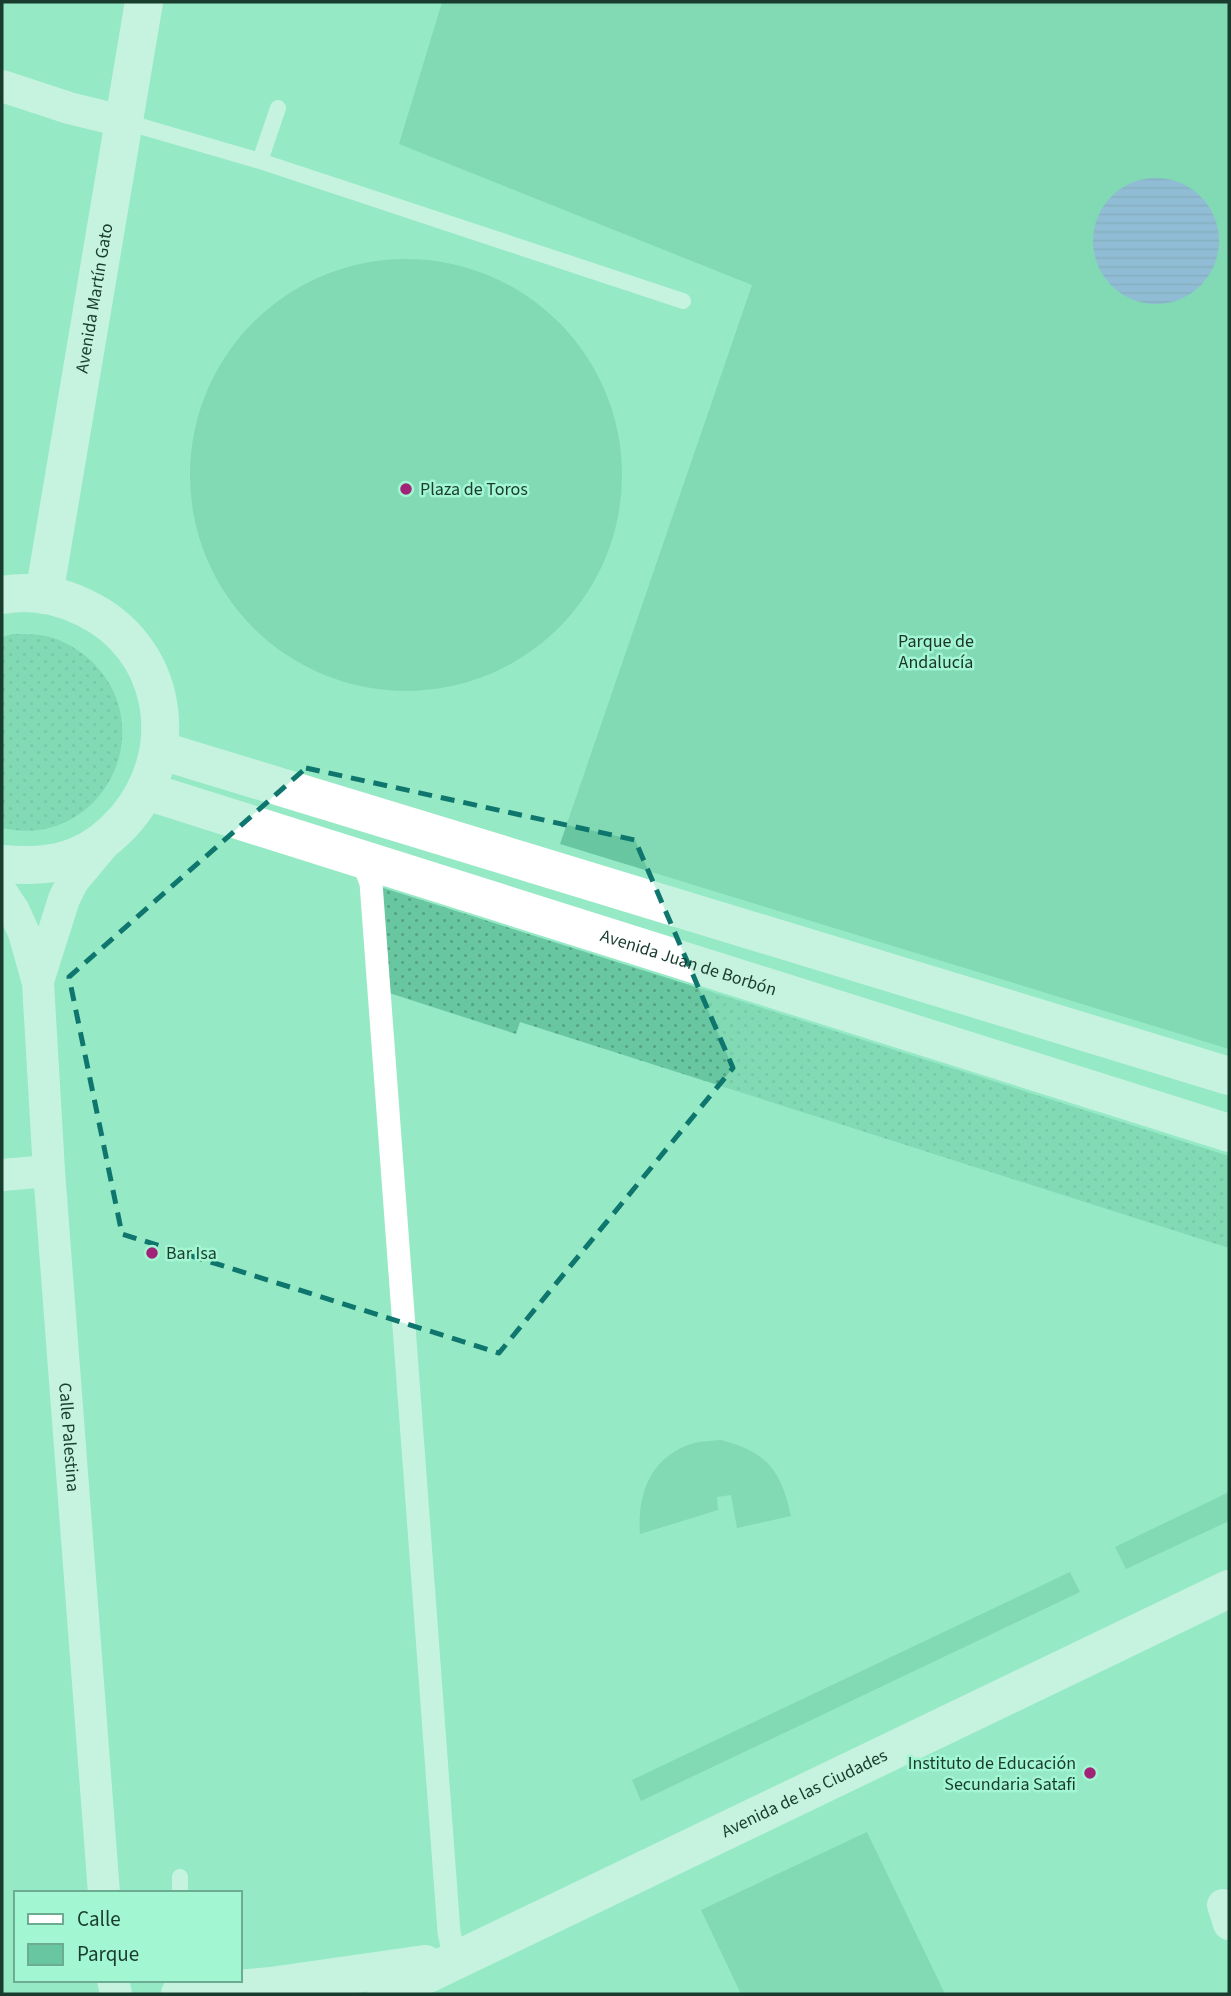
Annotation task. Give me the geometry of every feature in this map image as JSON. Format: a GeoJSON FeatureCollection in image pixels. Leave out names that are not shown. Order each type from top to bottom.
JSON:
{"type":"FeatureCollection","features":[{"type":"Feature","properties":{"kind":"street","name":"Avenida Martín Gato"},"geometry":{"type":"LineString","coordinates":[[44,595],[126,122],[144,2]]}},
{"type":"Feature","properties":{"kind":"street"},"geometry":{"type":"LineString","coordinates":[[2,86],[69,108],[126,122]]}},
{"type":"Feature","properties":{"kind":"street"},"geometry":{"type":"LineString","coordinates":[[2,595],[44,595],[68,600],[97,614],[122,633],[144,663],[158,698],[161,734],[155,771],[141,802],[113,834],[76,857],[34,867],[2,864]]}},
{"type":"Feature","properties":{"kind":"street"},"geometry":{"type":"LineString","coordinates":[[159,750],[1229,1076]]}},
{"type":"Feature","properties":{"kind":"street","name":"Avenida Juan de Borbón"},"geometry":{"type":"LineString","coordinates":[[146,791],[1229,1133]]}},
{"type":"Feature","properties":{"kind":"street","name":"Calle Palestina"},"geometry":{"type":"LineString","coordinates":[[38,983],[68,890],[90,859],[113,834]]}},
{"type":"Feature","properties":{"kind":"street"},"geometry":{"type":"LineString","coordinates":[[362,859],[371,884],[449,1932],[454,1960]]}},
{"type":"Feature","properties":{"kind":"street","name":"Calle Palestina"},"geometry":{"type":"LineString","coordinates":[[2,893],[24,933],[38,983],[49,1171],[104,1891]]}},
{"type":"Feature","properties":{"kind":"street"},"geometry":{"type":"LineString","coordinates":[[2,1175],[49,1171]]}},
{"type":"Feature","properties":{"kind":"street","name":"Avenida de las Ciudades"},"geometry":{"type":"LineString","coordinates":[[386,1994],[1229,1589]]}},
{"type":"Feature","properties":{"kind":"street","name":"Avenida de las Ciudades"},"geometry":{"type":"LineString","coordinates":[[184,1989],[276,1990],[454,1960]]}},
{"type":"Feature","properties":{"kind":"lane"},"geometry":{"type":"LineString","coordinates":[[260,161],[278,108]]}},
{"type":"Feature","properties":{"kind":"lane"},"geometry":{"type":"LineString","coordinates":[[126,122],[260,161],[683,301]]}},
{"type":"Feature","properties":{"kind":"highlighted area"},"geometry":{"type":"Polygon","coordinates":[[[306,768],[635,840],[733,1068],[499,1353],[122,1234],[69,977],[306,768]]]}},
{"type":"Feature","properties":{"kind":"green space","name":"Parque de Andalucía"},"geometry":{"type":"Polygon","coordinates":[[[442,2],[1229,2],[1229,1049],[560,844],[752,285],[399,144],[442,2]]]}},
{"type":"Feature","properties":{"kind":"green space","name":"Plaza de Toros"},"geometry":{"type":"Polygon","coordinates":[[[406,259],[448,263],[489,276],[526,295],[559,322],[586,355],[605,392],[618,433],[622,475],[618,517],[605,558],[586,595],[559,628],[526,655],[489,674],[448,687],[406,691],[364,687],[323,674],[286,655],[253,628],[226,595],[207,558],[194,517],[190,475],[194,433],[207,392],[226,355],[253,322],[286,295],[323,276],[364,263],[406,259]]]}},
{"type":"Feature","properties":{"kind":"green space"},"geometry":{"type":"Polygon","coordinates":[[[13,634],[52,637],[83,654],[111,686],[121,716],[121,748],[111,777],[93,802],[68,821],[38,830],[2,828],[2,637],[13,634]]]}},
{"type":"Feature","properties":{"kind":"green space"},"geometry":{"type":"Polygon","coordinates":[[[371,884],[1229,1156],[1229,1248],[520,1022],[516,1034],[380,990],[371,884]]]}},
{"type":"Feature","properties":{"kind":"green space"},"geometry":{"type":"Polygon","coordinates":[[[721,1440],[750,1450],[770,1465],[782,1486],[791,1516],[737,1528],[731,1495],[717,1497],[718,1510],[640,1534],[644,1491],[657,1467],[679,1449],[694,1443],[721,1440]]]}},
{"type":"Feature","properties":{"kind":"green space"},"geometry":{"type":"Polygon","coordinates":[[[1229,1492],[1229,1521],[1126,1569],[1115,1547],[1229,1492]]]}},
{"type":"Feature","properties":{"kind":"green space"},"geometry":{"type":"Polygon","coordinates":[[[1070,1572],[1080,1592],[641,1801],[632,1780],[1070,1572]]]}},
{"type":"Feature","properties":{"kind":"green space"},"geometry":{"type":"Polygon","coordinates":[[[867,1832],[945,1994],[741,1994],[701,1910],[867,1832]]]}},
{"type":"Feature","properties":{"kind":"shaded area"},"geometry":{"type":"Polygon","coordinates":[[[1156,178],[1180,183],[1201,196],[1214,217],[1219,241],[1214,265],[1201,286],[1180,299],[1156,304],[1132,299],[1111,286],[1098,265],[1093,241],[1098,217],[1111,196],[1132,183],[1156,178]]]}},
{"type":"Feature","properties":{"kind":"place","name":"Plaza de Toros"},"geometry":{"type":"Point","coordinates":[406,489]}},
{"type":"Feature","properties":{"kind":"place","name":"Bar Isa"},"geometry":{"type":"Point","coordinates":[152,1253]}},
{"type":"Feature","properties":{"kind":"place","name":"Instituto de Educación Secundaria Satafi"},"geometry":{"type":"Point","coordinates":[1090,1773]}}]}
